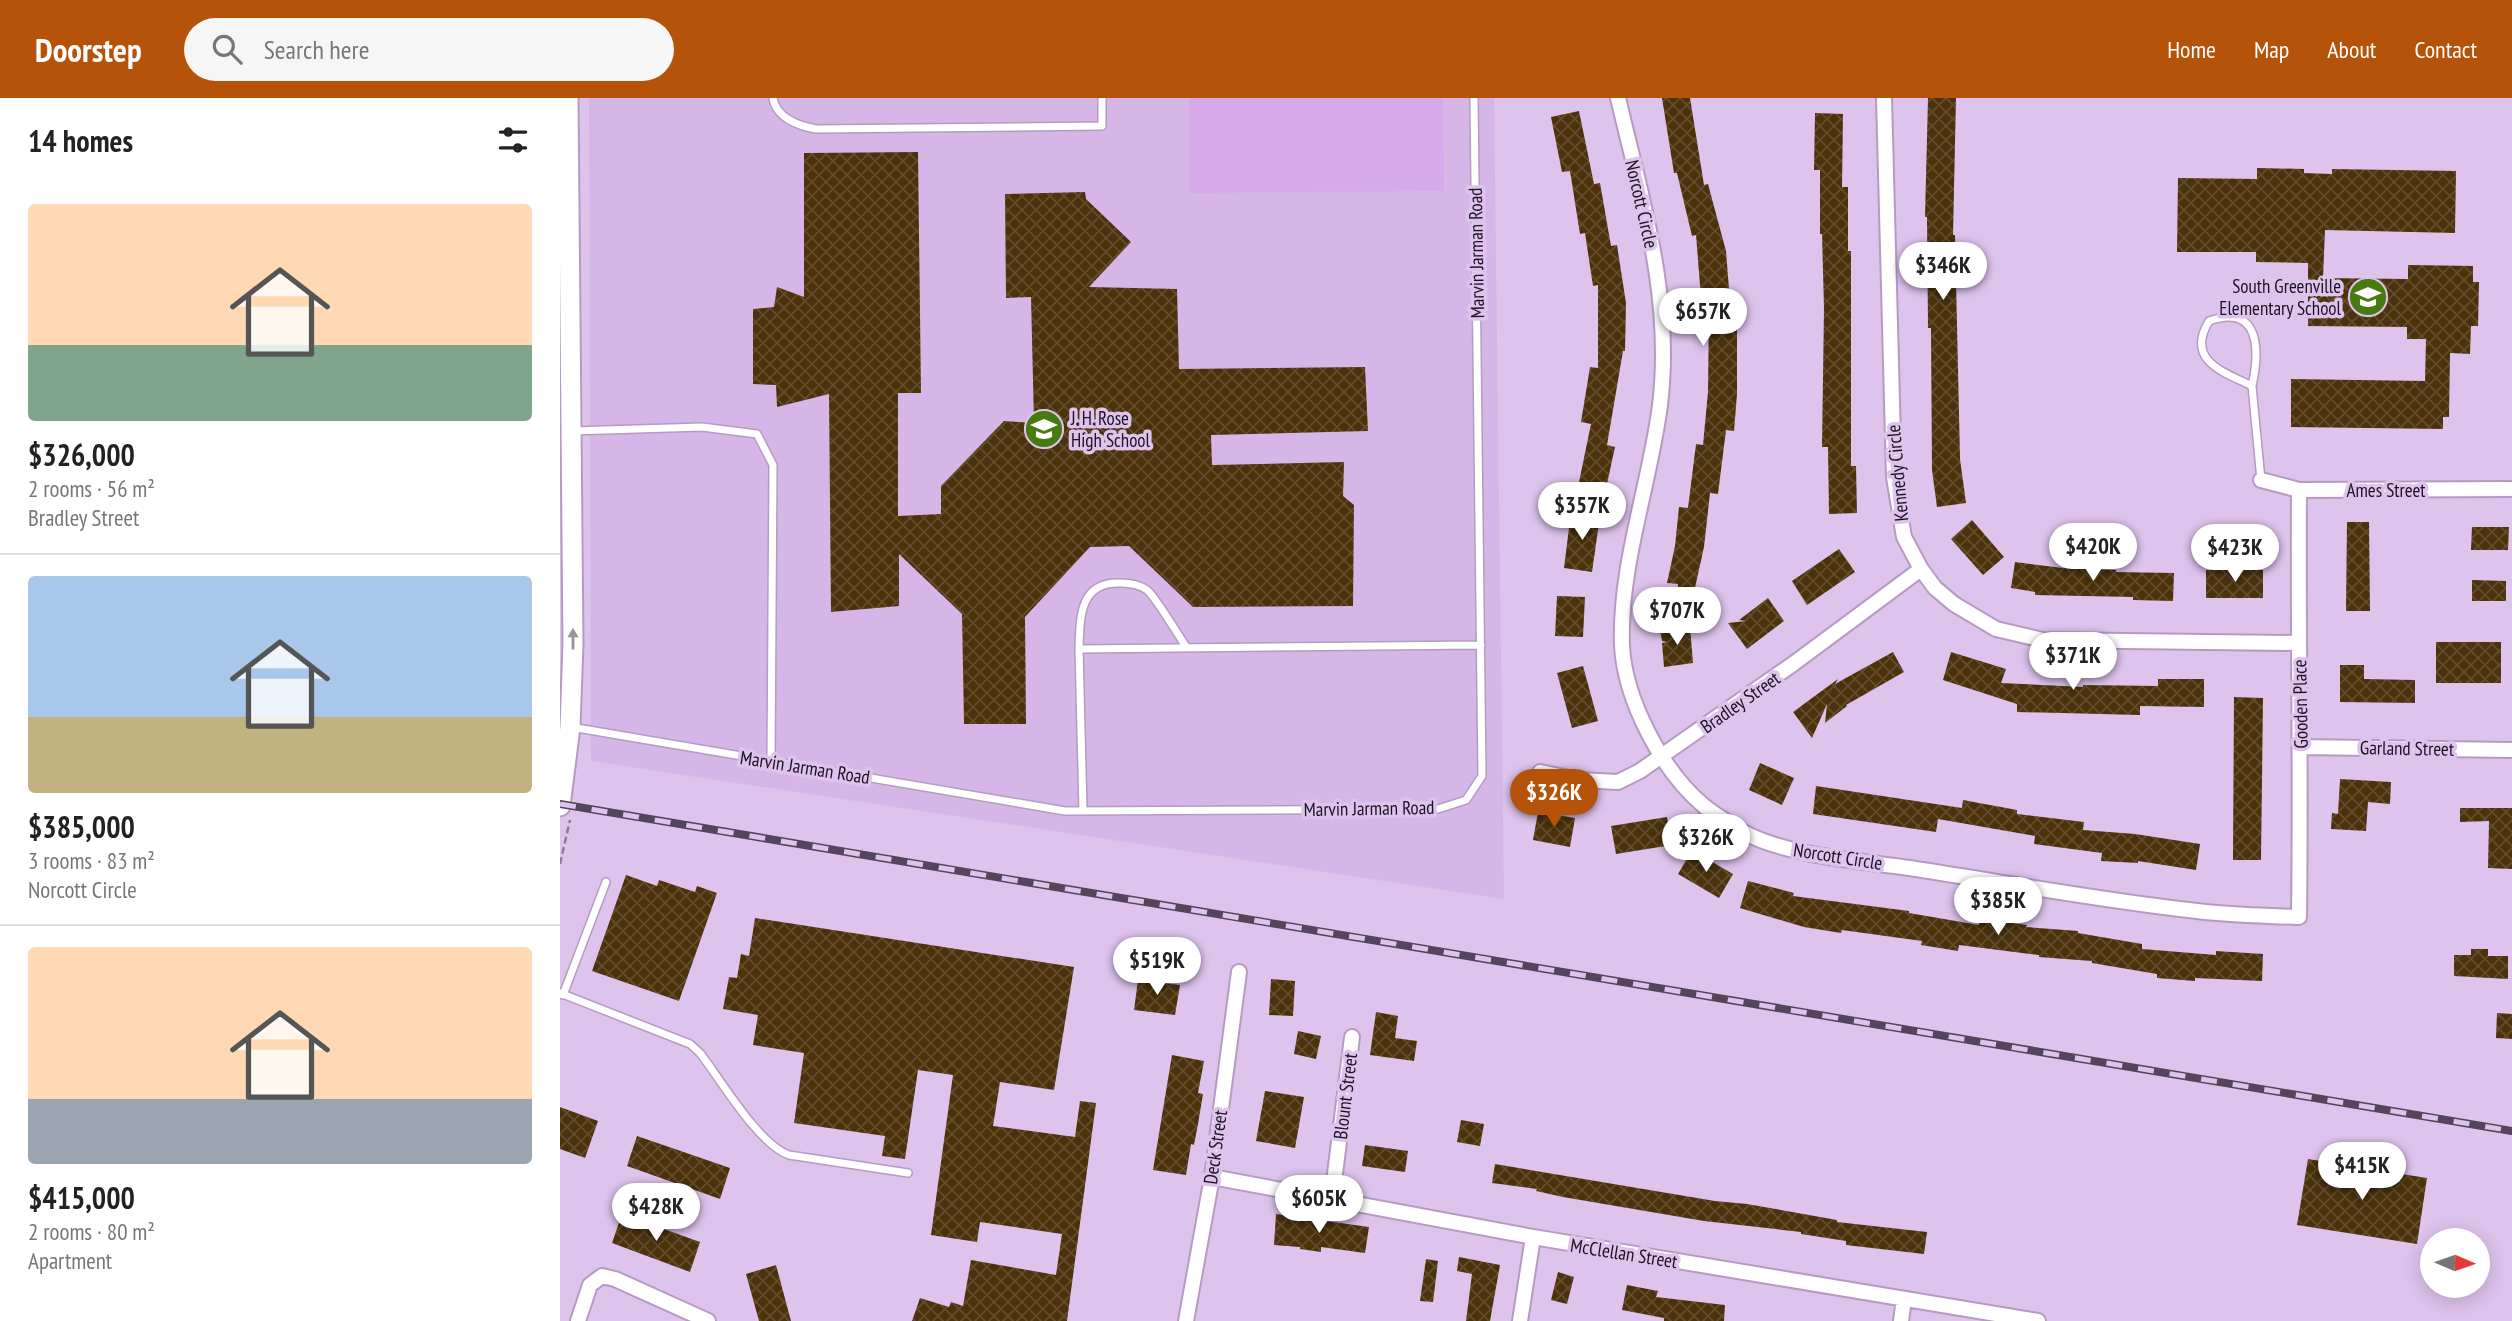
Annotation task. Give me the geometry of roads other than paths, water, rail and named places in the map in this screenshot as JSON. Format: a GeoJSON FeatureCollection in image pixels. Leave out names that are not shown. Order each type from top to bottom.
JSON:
{"type":"FeatureCollection","features":[{"type":"Feature","properties":{"kind":"main road"},"geometry":{"type":"LineString","coordinates":[[560,806],[573,644],[568,98]]}},
{"type":"Feature","properties":{"kind":"main road"},"geometry":{"type":"LineString","coordinates":[[560,272],[570,295]]}},
{"type":"Feature","properties":{"kind":"street","name":"Norcott Circle"},"geometry":{"type":"LineString","coordinates":[[1618,98],[1657,272],[1663,311],[1664,360],[1660,407],[1625,594],[1622,648],[1625,675],[1640,720],[1678,779],[1703,806],[1745,833],[1791,850],[2200,912],[2299,918]]}},
{"type":"Feature","properties":{"kind":"street","name":"Kennedy Circle"},"geometry":{"type":"LineString","coordinates":[[1884,98],[1894,477],[1904,537],[1935,588],[1954,604],[1996,629],[2043,640],[2298,643]]}},
{"type":"Feature","properties":{"kind":"street","name":"Ames Street"},"geometry":{"type":"LineString","coordinates":[[2261,480],[2299,490],[2512,489]]}},
{"type":"Feature","properties":{"kind":"street","name":"Gooden Place"},"geometry":{"type":"LineString","coordinates":[[2299,490],[2299,918]]}},
{"type":"Feature","properties":{"kind":"street","name":"Bradley Street"},"geometry":{"type":"LineString","coordinates":[[1540,772],[1618,782],[1640,771],[1921,569]]}},
{"type":"Feature","properties":{"kind":"street","name":"Garland Street"},"geometry":{"type":"LineString","coordinates":[[2301,747],[2512,750]]}},
{"type":"Feature","properties":{"kind":"street","name":"Deck Street"},"geometry":{"type":"LineString","coordinates":[[1186,1321],[1212,1177],[1239,972]]}},
{"type":"Feature","properties":{"kind":"street","name":"Blount Street"},"geometry":{"type":"LineString","coordinates":[[1332,1198],[1352,1037]]}},
{"type":"Feature","properties":{"kind":"street","name":"McClellan Street"},"geometry":{"type":"LineString","coordinates":[[1212,1177],[1533,1237],[2038,1321]]}},
{"type":"Feature","properties":{"kind":"street"},"geometry":{"type":"LineString","coordinates":[[1520,1321],[1533,1237]]}},
{"type":"Feature","properties":{"kind":"street"},"geometry":{"type":"LineString","coordinates":[[578,1321],[590,1285],[602,1276],[615,1279],[708,1321]]}},
{"type":"Feature","properties":{"kind":"street"},"geometry":{"type":"LineString","coordinates":[[1901,1321],[1904,1300]]}},
{"type":"Feature","properties":{"kind":"lane"},"geometry":{"type":"LineString","coordinates":[[773,98],[774,104],[794,124],[816,130],[1102,126],[1102,98]]}},
{"type":"Feature","properties":{"kind":"lane","name":"Marvin Jarman Road"},"geometry":{"type":"LineString","coordinates":[[565,723],[771,762],[1065,811],[1438,809],[1466,800],[1482,776],[1474,98]]}},
{"type":"Feature","properties":{"kind":"lane"},"geometry":{"type":"LineString","coordinates":[[2252,386],[2210,365],[2203,354],[2204,329],[2209,321],[2232,316],[2241,318],[2254,334],[2256,367],[2252,386],[2261,480]]}},
{"type":"Feature","properties":{"kind":"lane"},"geometry":{"type":"LineString","coordinates":[[571,431],[702,427],[757,434],[773,464],[771,762]]}},
{"type":"Feature","properties":{"kind":"lane"},"geometry":{"type":"LineString","coordinates":[[1083,811],[1079,649],[1080,613],[1088,596],[1098,587],[1113,582],[1130,583],[1148,590],[1187,648]]}},
{"type":"Feature","properties":{"kind":"lane"},"geometry":{"type":"LineString","coordinates":[[1079,649],[1481,645]]}},
{"type":"Feature","properties":{"kind":"lane"},"geometry":{"type":"LineString","coordinates":[[606,882],[562,994],[690,1044],[700,1053],[765,1140],[780,1152],[908,1173]]}},
{"type":"Feature","properties":{"kind":"railway"},"geometry":{"type":"LineString","coordinates":[[560,804],[2512,1131]]}},
{"type":"Feature","properties":{"kind":"place","name":"South Greenville Elementary School"},"geometry":{"type":"Point","coordinates":[2368,297]}},
{"type":"Feature","properties":{"kind":"place","name":"J. H. Rose High School"},"geometry":{"type":"Point","coordinates":[1044,429]}}]}
